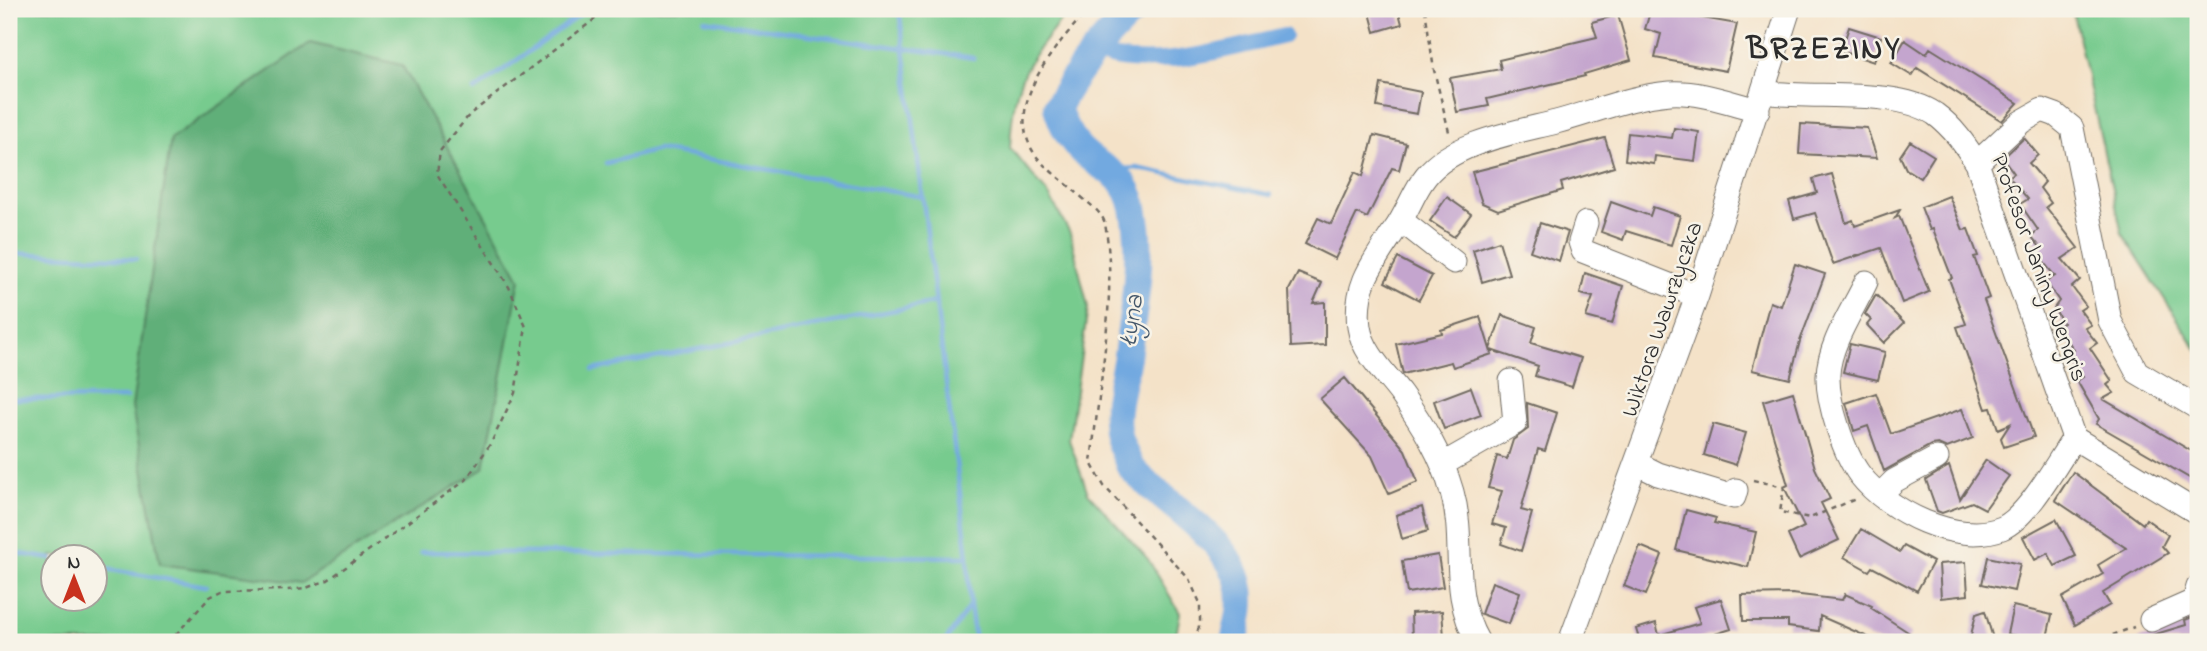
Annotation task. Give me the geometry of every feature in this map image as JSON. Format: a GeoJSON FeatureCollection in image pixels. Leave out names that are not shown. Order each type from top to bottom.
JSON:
{"type":"FeatureCollection","features":[{"type":"Feature","properties":{"kind":"street","name":"Wiktora Wawrzyczka"},"geometry":{"type":"LineString","coordinates":[[1570,642],[1698,296],[1789,9]]}},
{"type":"Feature","properties":{"kind":"street","name":"Profesor Janiny Wengris"},"geometry":{"type":"LineString","coordinates":[[1478,642],[1465,618],[1460,593],[1454,496],[1443,464],[1400,393],[1374,361],[1359,331],[1358,296],[1371,264],[1402,221],[1426,175],[1454,155],[1518,130],[1633,99],[1671,93],[1761,101],[1892,100],[1933,113],[1956,133],[1978,163],[2074,438]]}},
{"type":"Feature","properties":{"kind":"street"},"geometry":{"type":"LineString","coordinates":[[1978,163],[2021,122],[2042,110],[2056,115],[2072,128],[2110,321],[2137,372],[2198,408]]}},
{"type":"Feature","properties":{"kind":"street"},"geometry":{"type":"LineString","coordinates":[[1402,221],[1454,262]]}},
{"type":"Feature","properties":{"kind":"street"},"geometry":{"type":"LineString","coordinates":[[1586,223],[1580,242],[1583,251],[1698,296]]}},
{"type":"Feature","properties":{"kind":"street"},"geometry":{"type":"LineString","coordinates":[[1866,282],[1840,337],[1828,374],[1832,414],[1860,475],[1893,505],[1936,528],[1974,533],[2003,528],[2022,511],[2074,438],[2198,513]]}},
{"type":"Feature","properties":{"kind":"street"},"geometry":{"type":"LineString","coordinates":[[1443,464],[1515,423],[1511,381]]}},
{"type":"Feature","properties":{"kind":"street"},"geometry":{"type":"LineString","coordinates":[[1881,494],[1894,481],[1937,458]]}},
{"type":"Feature","properties":{"kind":"street"},"geometry":{"type":"LineString","coordinates":[[1638,464],[1658,474],[1734,497],[1737,490]]}},
{"type":"Feature","properties":{"kind":"street"},"geometry":{"type":"LineString","coordinates":[[2151,620],[2194,601],[2198,587]]}},
{"type":"Feature","properties":{"kind":"path"},"geometry":{"type":"LineString","coordinates":[[169,642],[210,597],[222,591],[287,590],[306,588],[328,580],[466,480],[491,443],[515,393],[526,327],[509,287],[437,174],[440,151],[470,114],[608,9]]}},
{"type":"Feature","properties":{"kind":"path"},"geometry":{"type":"LineString","coordinates":[[1090,9],[1063,38],[1036,81],[1026,101],[1025,127],[1034,153],[1105,219],[1110,262],[1091,463],[1104,486],[1189,579],[1200,603],[1200,624],[1194,642]]}},
{"type":"Feature","properties":{"kind":"path"},"geometry":{"type":"LineString","coordinates":[[1425,9],[1434,70],[1454,155]]}},
{"type":"Feature","properties":{"kind":"path"},"geometry":{"type":"LineString","coordinates":[[1737,490],[1740,475],[1762,483],[1772,482],[1784,487],[1780,512],[1810,518],[1861,497],[1881,494]]}},
{"type":"Feature","properties":{"kind":"path"},"geometry":{"type":"LineString","coordinates":[[2094,642],[2151,620]]}},
{"type":"Feature","properties":{"kind":"green space"},"geometry":{"type":"Polygon","coordinates":[[[9,9],[1070,9],[1032,58],[1025,72],[1014,103],[1010,148],[1049,195],[1070,233],[1088,307],[1069,440],[1088,493],[1148,559],[1180,613],[1175,642],[9,642],[9,9]]]}},
{"type":"Feature","properties":{"kind":"green space"},"geometry":{"type":"Polygon","coordinates":[[[2072,9],[2198,9],[2198,351],[2122,233],[2072,9]]]}},
{"type":"Feature","properties":{"kind":"green space"},"geometry":{"type":"Polygon","coordinates":[[[310,43],[402,65],[520,279],[484,468],[301,583],[160,564],[132,407],[171,139],[310,43]]]}},
{"type":"Feature","properties":{"kind":"building"},"geometry":{"type":"Polygon","coordinates":[[[1369,9],[1398,9],[1402,24],[1375,32],[1369,9]]]}},
{"type":"Feature","properties":{"kind":"building"},"geometry":{"type":"Polygon","coordinates":[[[1651,9],[1737,24],[1726,71],[1655,58],[1661,34],[1645,29],[1651,9]]]}},
{"type":"Feature","properties":{"kind":"building"},"geometry":{"type":"Polygon","coordinates":[[[1618,15],[1631,60],[1584,74],[1585,76],[1487,99],[1489,106],[1457,112],[1450,78],[1501,69],[1499,60],[1597,37],[1592,22],[1618,15]]]}},
{"type":"Feature","properties":{"kind":"building"},"geometry":{"type":"Polygon","coordinates":[[[1849,27],[1881,37],[1874,62],[1841,51],[1849,27]]]}},
{"type":"Feature","properties":{"kind":"building"},"geometry":{"type":"Polygon","coordinates":[[[1905,40],[1926,54],[1930,48],[2018,103],[2002,121],[1917,68],[1912,76],[1891,63],[1905,40]]]}},
{"type":"Feature","properties":{"kind":"building"},"geometry":{"type":"Polygon","coordinates":[[[1381,84],[1421,92],[1417,114],[1377,107],[1381,84]]]}},
{"type":"Feature","properties":{"kind":"building"},"geometry":{"type":"Polygon","coordinates":[[[1801,124],[1867,128],[1877,158],[1799,154],[1801,124]]]}},
{"type":"Feature","properties":{"kind":"building"},"geometry":{"type":"Polygon","coordinates":[[[1674,128],[1699,132],[1695,161],[1655,156],[1654,164],[1625,160],[1628,133],[1672,138],[1674,128]]]}},
{"type":"Feature","properties":{"kind":"building"},"geometry":{"type":"Polygon","coordinates":[[[1374,135],[1406,143],[1399,170],[1392,168],[1367,218],[1357,213],[1335,259],[1305,244],[1318,218],[1331,224],[1355,172],[1363,176],[1374,135]]]}},
{"type":"Feature","properties":{"kind":"building"},"geometry":{"type":"Polygon","coordinates":[[[1605,138],[1614,167],[1561,183],[1563,190],[1498,210],[1482,203],[1472,172],[1605,138]]]}},
{"type":"Feature","properties":{"kind":"building"},"geometry":{"type":"Polygon","coordinates":[[[2024,138],[2038,155],[2029,163],[2045,182],[2040,188],[2051,203],[2046,207],[2078,248],[2062,259],[2080,280],[2072,287],[2086,306],[2080,310],[2091,325],[2085,328],[2097,343],[2090,348],[2112,381],[2107,385],[2114,393],[2103,399],[2198,455],[2198,483],[2096,424],[2099,419],[2077,381],[2083,377],[2068,353],[2074,350],[2058,326],[2063,323],[2054,308],[2059,301],[2046,282],[2055,276],[2035,252],[2041,248],[2031,236],[2038,230],[2020,204],[2028,199],[2009,177],[2014,173],[2003,158],[2024,138]]]}},
{"type":"Feature","properties":{"kind":"building"},"geometry":{"type":"Polygon","coordinates":[[[1910,141],[1934,156],[1920,178],[1906,169],[1900,156],[1910,141]]]}},
{"type":"Feature","properties":{"kind":"building"},"geometry":{"type":"Polygon","coordinates":[[[1832,174],[1846,223],[1853,220],[1855,226],[1900,210],[1895,218],[1899,216],[1929,292],[1902,303],[1881,248],[1833,264],[1815,213],[1794,219],[1789,201],[1817,193],[1813,179],[1832,174]]]}},
{"type":"Feature","properties":{"kind":"building"},"geometry":{"type":"Polygon","coordinates":[[[1949,196],[1963,230],[1968,229],[1978,256],[1974,257],[1989,298],[1984,300],[2034,437],[2004,447],[2001,438],[2010,424],[1998,429],[1991,408],[1986,409],[1957,327],[1966,324],[1949,279],[1952,278],[1933,229],[1930,230],[1921,207],[1949,196]]]}},
{"type":"Feature","properties":{"kind":"building"},"geometry":{"type":"Polygon","coordinates":[[[1447,197],[1471,214],[1454,237],[1430,221],[1447,197]]]}},
{"type":"Feature","properties":{"kind":"building"},"geometry":{"type":"Polygon","coordinates":[[[1611,202],[1650,216],[1653,207],[1680,216],[1671,245],[1626,231],[1623,240],[1601,232],[1611,202]]]}},
{"type":"Feature","properties":{"kind":"building"},"geometry":{"type":"Polygon","coordinates":[[[1540,223],[1568,232],[1559,261],[1530,251],[1540,223]]]}},
{"type":"Feature","properties":{"kind":"building"},"geometry":{"type":"Polygon","coordinates":[[[1499,241],[1509,274],[1482,282],[1473,250],[1499,241]]]}},
{"type":"Feature","properties":{"kind":"building"},"geometry":{"type":"Polygon","coordinates":[[[1398,258],[1432,276],[1419,300],[1385,282],[1398,258]]]}},
{"type":"Feature","properties":{"kind":"building"},"geometry":{"type":"Polygon","coordinates":[[[1795,264],[1825,274],[1800,341],[1790,379],[1752,370],[1770,302],[1781,306],[1795,264]]]}},
{"type":"Feature","properties":{"kind":"building"},"geometry":{"type":"Polygon","coordinates":[[[1298,273],[1322,283],[1313,303],[1325,302],[1325,345],[1291,347],[1289,290],[1298,273]]]}},
{"type":"Feature","properties":{"kind":"building"},"geometry":{"type":"Polygon","coordinates":[[[1585,273],[1623,286],[1612,324],[1586,317],[1593,297],[1580,294],[1585,273]]]}},
{"type":"Feature","properties":{"kind":"building"},"geometry":{"type":"Polygon","coordinates":[[[1876,295],[1904,323],[1884,343],[1867,325],[1871,320],[1865,314],[1876,295]]]}},
{"type":"Feature","properties":{"kind":"building"},"geometry":{"type":"Polygon","coordinates":[[[1502,315],[1536,327],[1531,343],[1581,358],[1572,387],[1535,376],[1538,366],[1491,350],[1492,354],[1453,367],[1451,362],[1403,374],[1396,344],[1442,333],[1441,330],[1480,317],[1490,349],[1502,315]]]}},
{"type":"Feature","properties":{"kind":"building"},"geometry":{"type":"Polygon","coordinates":[[[1850,344],[1885,352],[1878,380],[1843,372],[1850,344]]]}},
{"type":"Feature","properties":{"kind":"building"},"geometry":{"type":"Polygon","coordinates":[[[1345,378],[1405,450],[1418,482],[1389,494],[1372,456],[1320,399],[1345,378]]]}},
{"type":"Feature","properties":{"kind":"building"},"geometry":{"type":"Polygon","coordinates":[[[1471,387],[1481,415],[1444,429],[1434,401],[1471,387]]]}},
{"type":"Feature","properties":{"kind":"building"},"geometry":{"type":"Polygon","coordinates":[[[1793,392],[1815,468],[1830,499],[1821,503],[1839,540],[1799,559],[1788,535],[1804,527],[1784,487],[1788,485],[1763,401],[1793,392]]]}},
{"type":"Feature","properties":{"kind":"building"},"geometry":{"type":"Polygon","coordinates":[[[1876,393],[1891,434],[1962,409],[1973,438],[1947,448],[1938,444],[1931,445],[1884,471],[1868,426],[1854,431],[1846,403],[1876,393]]]}},
{"type":"Feature","properties":{"kind":"building"},"geometry":{"type":"Polygon","coordinates":[[[1527,403],[1557,413],[1545,451],[1538,449],[1521,510],[1532,513],[1521,551],[1501,544],[1506,528],[1492,524],[1502,491],[1488,488],[1497,456],[1507,459],[1513,440],[1528,429],[1527,403]]]}},
{"type":"Feature","properties":{"kind":"building"},"geometry":{"type":"Polygon","coordinates":[[[1713,424],[1746,433],[1736,465],[1704,455],[1713,424]]]}},
{"type":"Feature","properties":{"kind":"building"},"geometry":{"type":"Polygon","coordinates":[[[1986,460],[2009,476],[1985,509],[1972,502],[1942,513],[1937,511],[1926,480],[1949,466],[1960,499],[1986,460]]]}},
{"type":"Feature","properties":{"kind":"building"},"geometry":{"type":"Polygon","coordinates":[[[2073,472],[2143,524],[2146,519],[2168,535],[2162,546],[2168,553],[2103,593],[2110,605],[2075,625],[2062,598],[2103,574],[2098,565],[2126,548],[2055,500],[2073,472]]]}},
{"type":"Feature","properties":{"kind":"building"},"geometry":{"type":"Polygon","coordinates":[[[1422,507],[1428,531],[1402,539],[1396,515],[1422,507]]]}},
{"type":"Feature","properties":{"kind":"building"},"geometry":{"type":"Polygon","coordinates":[[[1686,510],[1716,518],[1714,523],[1756,532],[1748,567],[1676,550],[1686,510]]]}},
{"type":"Feature","properties":{"kind":"building"},"geometry":{"type":"Polygon","coordinates":[[[2056,519],[2076,556],[2055,566],[2048,553],[2035,560],[2023,537],[2056,519]]]}},
{"type":"Feature","properties":{"kind":"building"},"geometry":{"type":"Polygon","coordinates":[[[1861,529],[1900,552],[1904,546],[1933,562],[1917,591],[1872,567],[1869,571],[1844,557],[1861,529]]]}},
{"type":"Feature","properties":{"kind":"building"},"geometry":{"type":"Polygon","coordinates":[[[1640,546],[1662,555],[1646,595],[1624,586],[1640,546]]]}},
{"type":"Feature","properties":{"kind":"building"},"geometry":{"type":"Polygon","coordinates":[[[1438,555],[1443,587],[1407,593],[1402,561],[1438,555]]]}},
{"type":"Feature","properties":{"kind":"building"},"geometry":{"type":"Polygon","coordinates":[[[1988,557],[2020,564],[2014,591],[1982,584],[1988,557]]]}},
{"type":"Feature","properties":{"kind":"building"},"geometry":{"type":"Polygon","coordinates":[[[1966,562],[1968,595],[1941,598],[1939,564],[1966,562]]]}},
{"type":"Feature","properties":{"kind":"building"},"geometry":{"type":"Polygon","coordinates":[[[1492,582],[1520,592],[1509,624],[1481,614],[1492,582]]]}},
{"type":"Feature","properties":{"kind":"building"},"geometry":{"type":"Polygon","coordinates":[[[1792,594],[1842,600],[1845,594],[1872,606],[1871,608],[1911,634],[1906,642],[1879,642],[1820,616],[1819,631],[1788,627],[1788,621],[1743,621],[1742,595],[1792,594]]]}},
{"type":"Feature","properties":{"kind":"building"},"geometry":{"type":"Polygon","coordinates":[[[1721,599],[1731,629],[1690,642],[1640,642],[1636,629],[1656,623],[1659,635],[1700,623],[1694,607],[1721,599]]]}},
{"type":"Feature","properties":{"kind":"building"},"geometry":{"type":"Polygon","coordinates":[[[2013,606],[2052,615],[2046,642],[2007,634],[2013,606]]]}},
{"type":"Feature","properties":{"kind":"building"},"geometry":{"type":"Polygon","coordinates":[[[1442,611],[1444,637],[1412,639],[1411,613],[1442,611]]]}},
{"type":"Feature","properties":{"kind":"building"},"geometry":{"type":"Polygon","coordinates":[[[1985,611],[1994,642],[1973,642],[1971,635],[1976,614],[1985,611]]]}},
{"type":"Feature","properties":{"kind":"building"},"geometry":{"type":"Polygon","coordinates":[[[2198,615],[2198,642],[2139,642],[2139,639],[2186,625],[2185,620],[2198,615]]]}},
{"type":"Feature","properties":{"kind":"waterway"},"geometry":{"type":"LineString","coordinates":[[474,91],[588,9]]}},
{"type":"Feature","properties":{"kind":"waterway"},"geometry":{"type":"LineString","coordinates":[[899,9],[968,557],[970,605],[945,642]]}},
{"type":"Feature","properties":{"kind":"waterway","name":"Łyna"},"geometry":{"type":"LineString","coordinates":[[1135,9],[1092,55],[1073,79],[1057,107],[1071,138],[1089,157],[1122,182],[1133,203],[1138,253],[1136,288],[1117,412],[1116,424],[1121,445],[1134,470],[1210,538],[1233,568],[1241,599],[1234,642]]}},
{"type":"Feature","properties":{"kind":"waterway"},"geometry":{"type":"LineString","coordinates":[[704,20],[974,58]]}},
{"type":"Feature","properties":{"kind":"waterway"},"geometry":{"type":"LineString","coordinates":[[1093,51],[1114,58],[1162,60],[1214,52],[1284,36]]}},
{"type":"Feature","properties":{"kind":"waterway"},"geometry":{"type":"LineString","coordinates":[[606,163],[658,150],[923,197]]}},
{"type":"Feature","properties":{"kind":"waterway"},"geometry":{"type":"LineString","coordinates":[[1111,170],[1136,168],[1271,195]]}},
{"type":"Feature","properties":{"kind":"waterway"},"geometry":{"type":"LineString","coordinates":[[9,253],[136,259]]}},
{"type":"Feature","properties":{"kind":"waterway"},"geometry":{"type":"LineString","coordinates":[[593,370],[936,302]]}},
{"type":"Feature","properties":{"kind":"waterway"},"geometry":{"type":"LineString","coordinates":[[9,399],[126,398]]}},
{"type":"Feature","properties":{"kind":"waterway"},"geometry":{"type":"LineString","coordinates":[[9,552],[38,557]]}},
{"type":"Feature","properties":{"kind":"waterway"},"geometry":{"type":"LineString","coordinates":[[421,552],[968,557]]}},
{"type":"Feature","properties":{"kind":"waterway"},"geometry":{"type":"LineString","coordinates":[[108,569],[206,586]]}},
{"type":"Feature","properties":{"kind":"waterway"},"geometry":{"type":"LineString","coordinates":[[970,605],[975,642]]}},
{"type":"Feature","properties":{"kind":"district","name":"BRZEZINY"},"geometry":{"type":"Point","coordinates":[1824,47]}}]}
